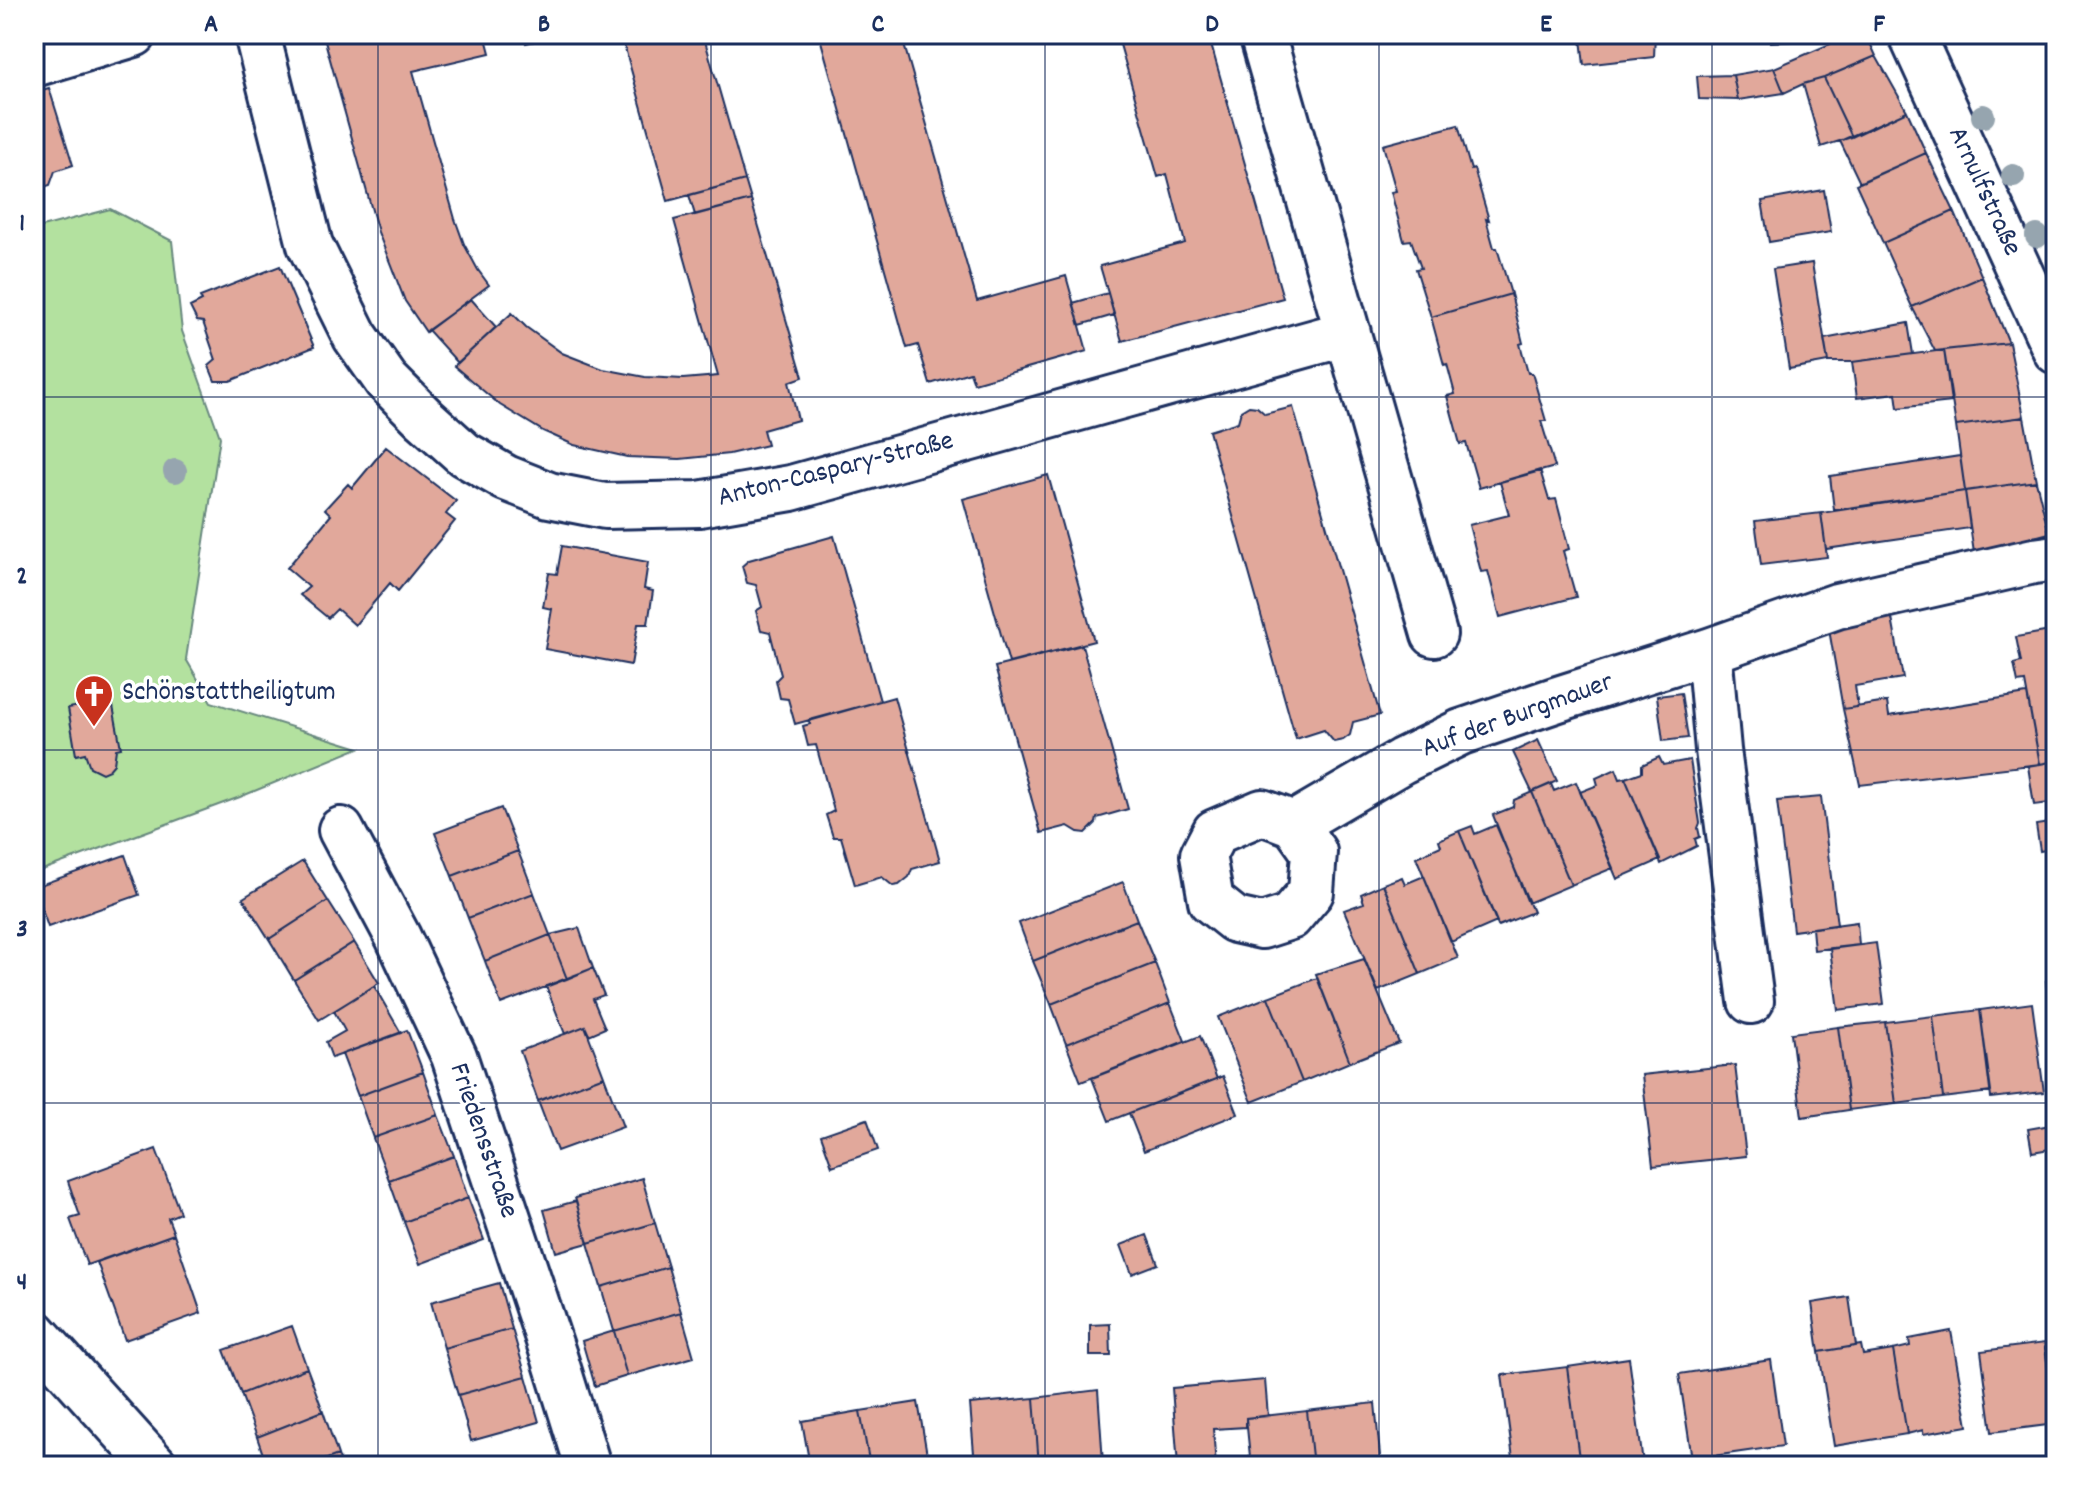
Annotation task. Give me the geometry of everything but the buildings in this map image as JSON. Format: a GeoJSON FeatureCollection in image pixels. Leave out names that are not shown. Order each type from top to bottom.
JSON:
{"type":"FeatureCollection","features":[{"type":"Feature","properties":{"kind":"street"},"geometry":{"type":"LineString","coordinates":[[34,64],[134,34]]}},
{"type":"Feature","properties":{"kind":"street","name":"Anton-Caspary-Straße"},"geometry":{"type":"LineString","coordinates":[[257,34],[310,245],[355,336],[386,380],[464,454],[506,478],[549,495],[605,506],[699,504],[791,488],[1348,333]]}},
{"type":"Feature","properties":{"kind":"street"},"geometry":{"type":"LineString","coordinates":[[1262,34],[1434,634]]}},
{"type":"Feature","properties":{"kind":"street","name":"Arnulfstraße"},"geometry":{"type":"LineString","coordinates":[[1911,34],[2056,351]]}},
{"type":"Feature","properties":{"kind":"street","name":"Auf der Burgmauer"},"geometry":{"type":"LineString","coordinates":[[1294,824],[1402,761],[1461,732],[1837,606],[2056,558]]}},
{"type":"Feature","properties":{"kind":"street"},"geometry":{"type":"LineString","coordinates":[[1709,651],[1718,750],[1751,1001]]}},
{"type":"Feature","properties":{"kind":"street","name":"Friedensstraße"},"geometry":{"type":"LineString","coordinates":[[341,830],[398,937],[454,1056],[588,1466]]}},
{"type":"Feature","properties":{"kind":"street"},"geometry":{"type":"LineString","coordinates":[[34,1332],[155,1466]]}},
{"type":"Feature","properties":{"kind":"green space"},"geometry":{"type":"Polygon","coordinates":[[[110,209],[172,241],[182,331],[220,437],[186,659],[211,702],[359,748],[240,797],[34,873],[34,229],[110,209]]]}},
{"type":"Feature","properties":{"kind":"place","name":"Schönstattheiligtum"},"geometry":{"type":"Point","coordinates":[94,728]}}]}
